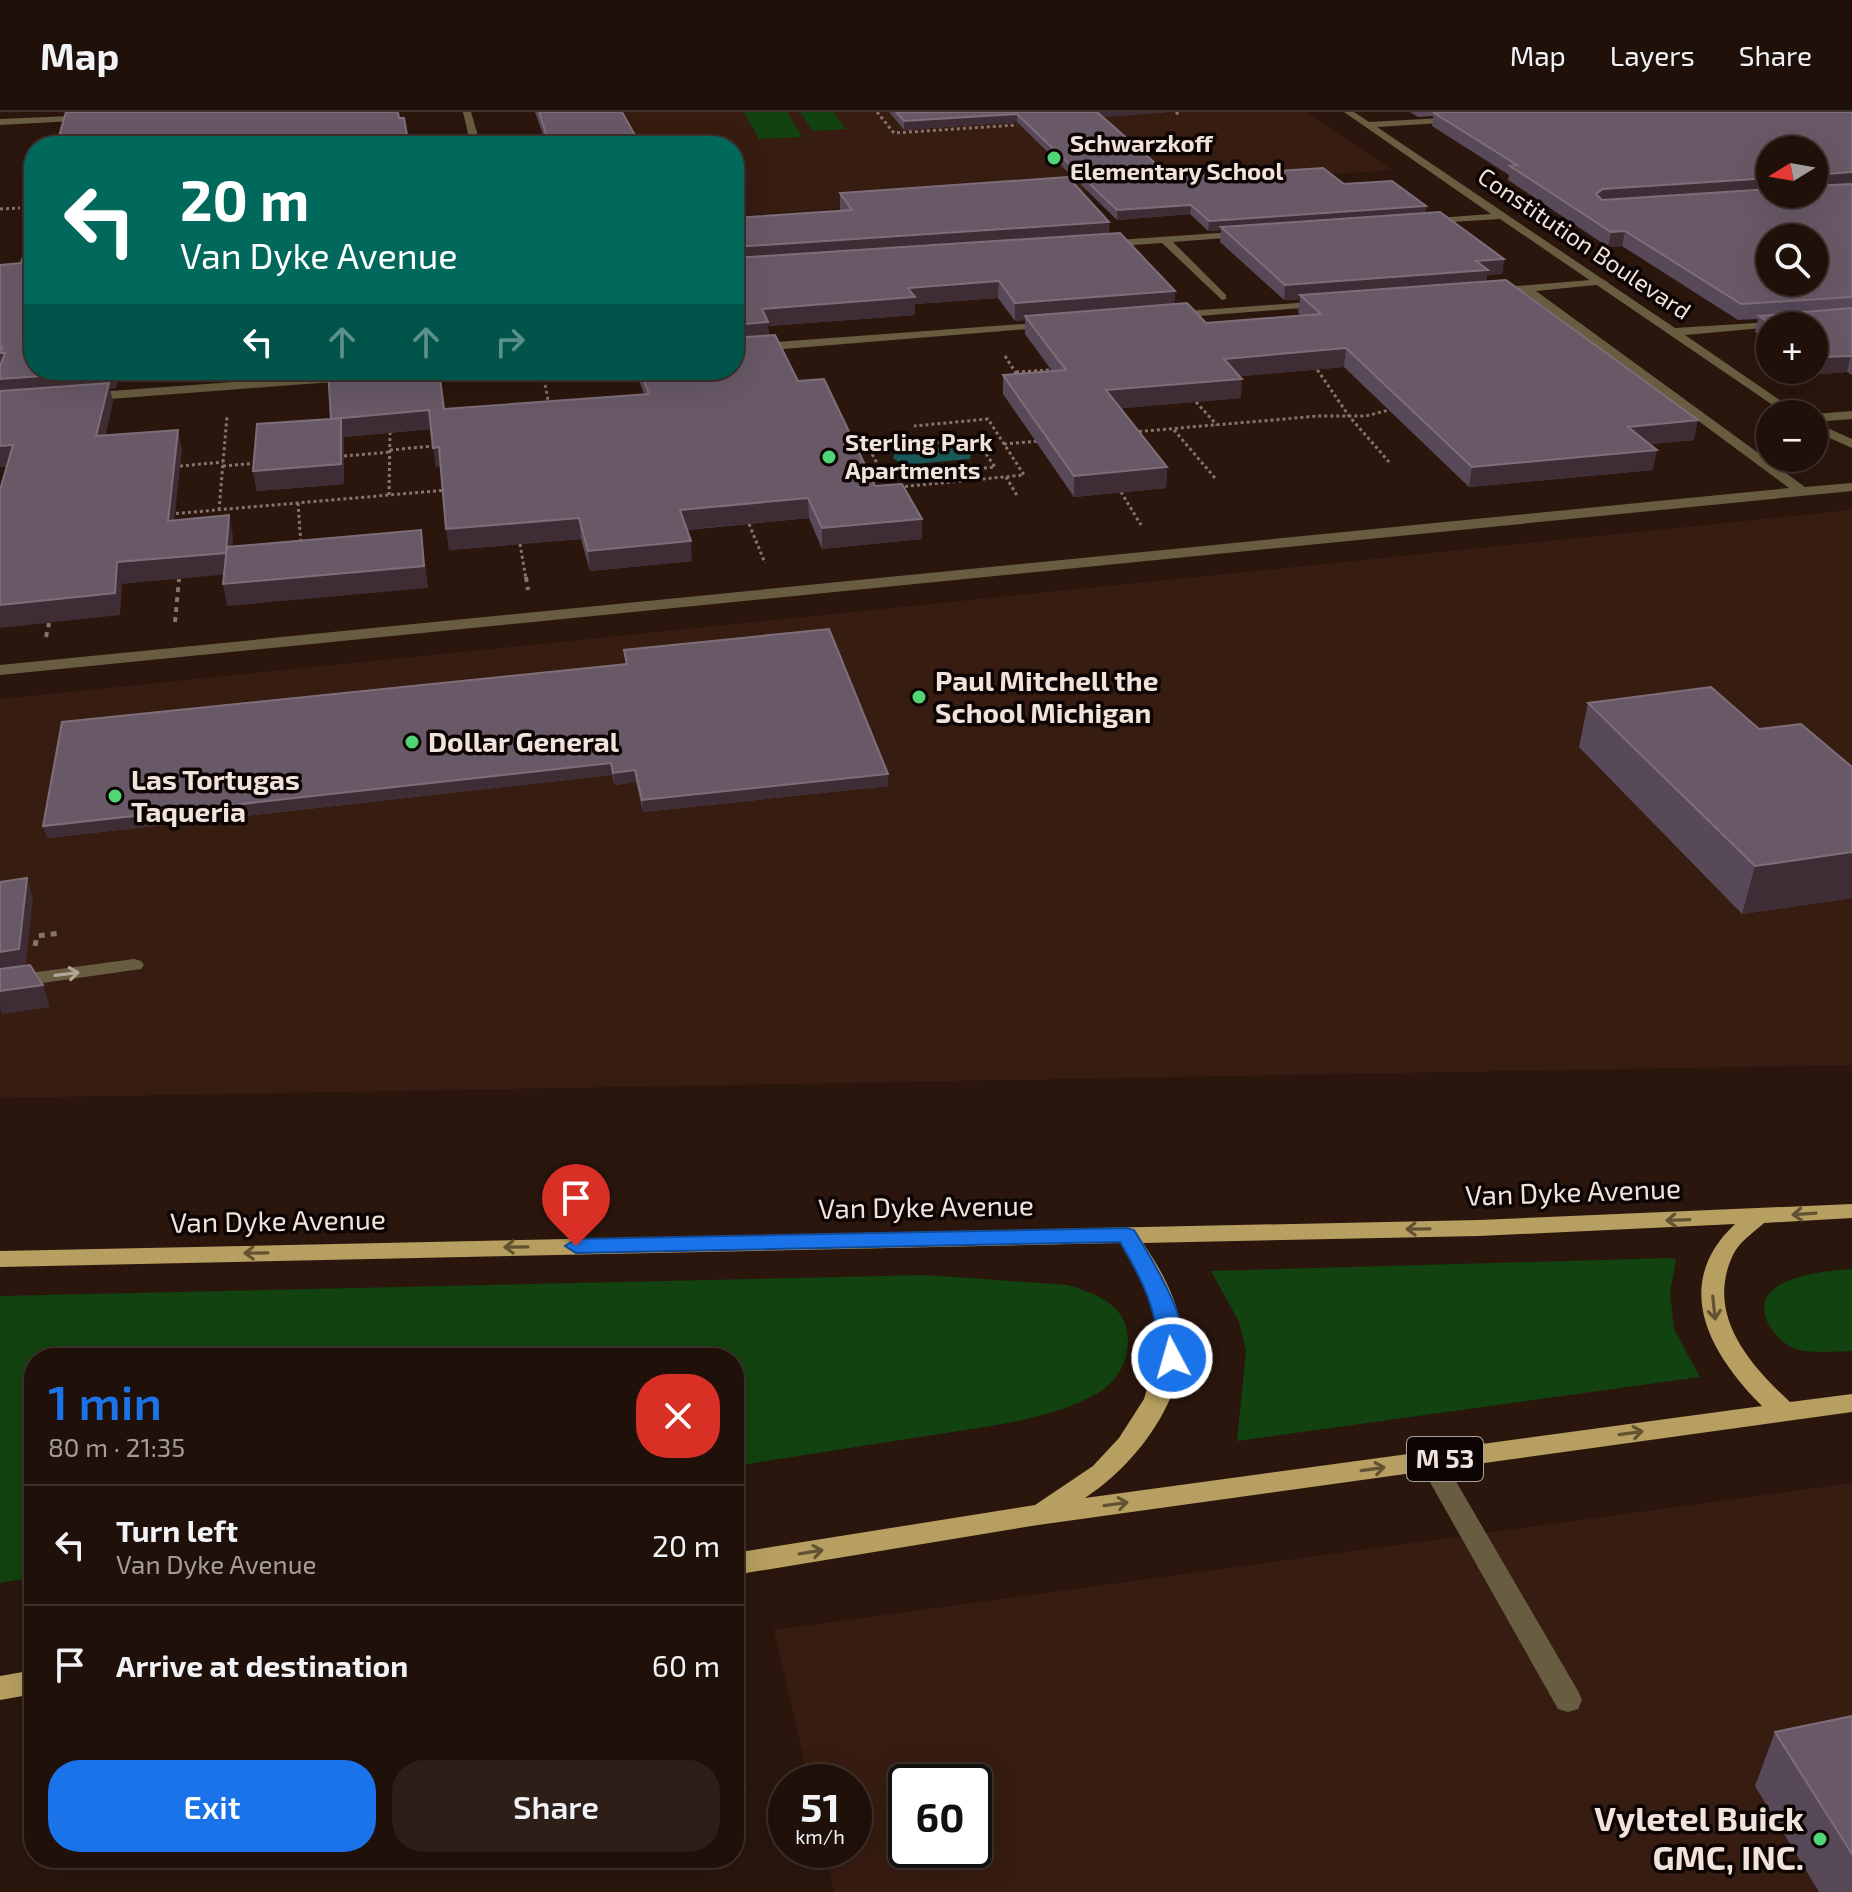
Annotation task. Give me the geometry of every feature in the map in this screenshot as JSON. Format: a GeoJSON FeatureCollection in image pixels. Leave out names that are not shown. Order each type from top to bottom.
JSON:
{"type":"FeatureCollection","features":[{"type":"Feature","properties":{"kind":"main road","name":"Van Dyke Avenue"},"geometry":{"type":"LineString","coordinates":[[0,1259],[1479,1228],[1852,1211]]}},
{"type":"Feature","properties":{"kind":"main road"},"geometry":{"type":"LineString","coordinates":[[1756,1217],[1723,1250],[1713,1283],[1713,1315],[1727,1350],[1784,1412]]}},
{"type":"Feature","properties":{"kind":"main road"},"geometry":{"type":"LineString","coordinates":[[1038,1515],[1103,1472],[1134,1436],[1159,1399],[1168,1372],[1172,1358],[1168,1321],[1154,1280],[1126,1235]]}},
{"type":"Feature","properties":{"kind":"main road","name":"M 53"},"geometry":{"type":"LineString","coordinates":[[744,1562],[1038,1515],[1852,1403]]}},
{"type":"Feature","properties":{"kind":"main road"},"geometry":{"type":"LineString","coordinates":[[0,1688],[24,1684]]}},
{"type":"Feature","properties":{"kind":"street"},"geometry":{"type":"LineString","coordinates":[[467,112],[473,136]]}},
{"type":"Feature","properties":{"kind":"street","name":"Constitution Boulevard"},"geometry":{"type":"LineString","coordinates":[[1348,112],[1774,400]]}},
{"type":"Feature","properties":{"kind":"street"},"geometry":{"type":"LineString","coordinates":[[0,122],[101,116]]}},
{"type":"Feature","properties":{"kind":"street"},"geometry":{"type":"LineString","coordinates":[[1368,125],[1468,119]]}},
{"type":"Feature","properties":{"kind":"street"},"geometry":{"type":"LineString","coordinates":[[1414,222],[1502,216]]}},
{"type":"Feature","properties":{"kind":"street"},"geometry":{"type":"LineString","coordinates":[[1085,245],[1257,233]]}},
{"type":"Feature","properties":{"kind":"street"},"geometry":{"type":"LineString","coordinates":[[1165,240],[1222,297]]}},
{"type":"Feature","properties":{"kind":"street"},"geometry":{"type":"LineString","coordinates":[[1479,292],[1602,282]]}},
{"type":"Feature","properties":{"kind":"street"},"geometry":{"type":"LineString","coordinates":[[1526,289],[1802,491]]}},
{"type":"Feature","properties":{"kind":"street"},"geometry":{"type":"LineString","coordinates":[[1164,316],[1337,303]]}},
{"type":"Feature","properties":{"kind":"street"},"geometry":{"type":"LineString","coordinates":[[744,348],[1069,323]]}},
{"type":"Feature","properties":{"kind":"street"},"geometry":{"type":"LineString","coordinates":[[1674,332],[1756,326]]}},
{"type":"Feature","properties":{"kind":"street"},"geometry":{"type":"LineString","coordinates":[[62,399],[317,380]]}},
{"type":"Feature","properties":{"kind":"street"},"geometry":{"type":"LineString","coordinates":[[1828,417],[1852,415]]}},
{"type":"Feature","properties":{"kind":"street"},"geometry":{"type":"LineString","coordinates":[[1828,433],[1852,444]]}},
{"type":"Feature","properties":{"kind":"street"},"geometry":{"type":"LineString","coordinates":[[0,670],[1852,487]]}},
{"type":"Feature","properties":{"kind":"street"},"geometry":{"type":"LineString","coordinates":[[0,983],[134,965]]}},
{"type":"Feature","properties":{"kind":"street"},"geometry":{"type":"LineString","coordinates":[[1431,1461],[1568,1700]]}},
{"type":"Feature","properties":{"kind":"path"},"geometry":{"type":"LineString","coordinates":[[877,112],[894,133],[1017,125]]}},
{"type":"Feature","properties":{"kind":"path"},"geometry":{"type":"LineString","coordinates":[[1176,112],[1180,116]]}},
{"type":"Feature","properties":{"kind":"path"},"geometry":{"type":"LineString","coordinates":[[0,209],[20,208]]}},
{"type":"Feature","properties":{"kind":"path"},"geometry":{"type":"LineString","coordinates":[[1003,353],[1024,386]]}},
{"type":"Feature","properties":{"kind":"path"},"geometry":{"type":"LineString","coordinates":[[1311,361],[1349,416],[1389,462]]}},
{"type":"Feature","properties":{"kind":"path"},"geometry":{"type":"LineString","coordinates":[[1015,372],[1051,370]]}},
{"type":"Feature","properties":{"kind":"path"},"geometry":{"type":"LineString","coordinates":[[544,380],[550,407]]}},
{"type":"Feature","properties":{"kind":"path"},"geometry":{"type":"LineString","coordinates":[[1196,402],[1217,425]]}},
{"type":"Feature","properties":{"kind":"path"},"geometry":{"type":"LineString","coordinates":[[219,510],[228,403]]}},
{"type":"Feature","properties":{"kind":"path"},"geometry":{"type":"LineString","coordinates":[[1127,433],[1349,416],[1406,408]]}},
{"type":"Feature","properties":{"kind":"path"},"geometry":{"type":"LineString","coordinates":[[884,488],[1024,475],[988,419],[914,426]]}},
{"type":"Feature","properties":{"kind":"path"},"geometry":{"type":"LineString","coordinates":[[1174,429],[1215,478]]}},
{"type":"Feature","properties":{"kind":"path"},"geometry":{"type":"LineString","coordinates":[[389,495],[390,433]]}},
{"type":"Feature","properties":{"kind":"path"},"geometry":{"type":"LineString","coordinates":[[976,439],[995,467],[884,477],[876,463],[869,448],[976,439]]}},
{"type":"Feature","properties":{"kind":"path"},"geometry":{"type":"LineString","coordinates":[[1004,444],[1049,440]]}},
{"type":"Feature","properties":{"kind":"path"},"geometry":{"type":"LineString","coordinates":[[344,456],[433,446]]}},
{"type":"Feature","properties":{"kind":"path"},"geometry":{"type":"LineString","coordinates":[[180,466],[259,463]]}},
{"type":"Feature","properties":{"kind":"path"},"geometry":{"type":"LineString","coordinates":[[862,464],[876,463]]}},
{"type":"Feature","properties":{"kind":"path"},"geometry":{"type":"LineString","coordinates":[[1006,477],[1018,497]]}},
{"type":"Feature","properties":{"kind":"path"},"geometry":{"type":"LineString","coordinates":[[170,514],[449,490]]}},
{"type":"Feature","properties":{"kind":"path"},"geometry":{"type":"LineString","coordinates":[[1121,492],[1146,533]]}},
{"type":"Feature","properties":{"kind":"path"},"geometry":{"type":"LineString","coordinates":[[298,503],[301,553]]}},
{"type":"Feature","properties":{"kind":"path"},"geometry":{"type":"LineString","coordinates":[[183,527],[184,513]]}},
{"type":"Feature","properties":{"kind":"path"},"geometry":{"type":"LineString","coordinates":[[749,524],[768,570]]}},
{"type":"Feature","properties":{"kind":"path"},"geometry":{"type":"LineString","coordinates":[[520,544],[529,593]]}},
{"type":"Feature","properties":{"kind":"path"},"geometry":{"type":"LineString","coordinates":[[174,627],[179,579]]}},
{"type":"Feature","properties":{"kind":"path"},"geometry":{"type":"LineString","coordinates":[[33,959],[37,936],[60,933]]}},
{"type":"Feature","properties":{"kind":"shaded area","name":"Schwarzkoff Elementary School"},"geometry":{"type":"Polygon","coordinates":[[[624,112],[1308,112],[1392,170],[744,215],[744,136],[636,136],[624,112]]]}},
{"type":"Feature","properties":{"kind":"shaded area"},"geometry":{"type":"Polygon","coordinates":[[[1852,510],[1852,1065],[0,1098],[0,699],[1852,510]]]}},
{"type":"Feature","properties":{"kind":"shaded area"},"geometry":{"type":"Polygon","coordinates":[[[1852,1483],[1852,1892],[834,1892],[829,1868],[872,1868],[872,1764],[805,1764],[774,1630],[1852,1483]]]}},
{"type":"Feature","properties":{"kind":"green space"},"geometry":{"type":"Polygon","coordinates":[[[744,112],[787,112],[802,137],[759,139],[744,112]]]}},
{"type":"Feature","properties":{"kind":"green space"},"geometry":{"type":"Polygon","coordinates":[[[800,112],[834,112],[846,129],[813,131],[800,112]]]}},
{"type":"Feature","properties":{"kind":"green space"},"geometry":{"type":"Polygon","coordinates":[[[1676,1259],[1670,1293],[1674,1329],[1700,1377],[1237,1441],[1246,1351],[1239,1322],[1211,1271],[1676,1259]]]}},
{"type":"Feature","properties":{"kind":"green space"},"geometry":{"type":"Polygon","coordinates":[[[1852,1269],[1852,1351],[1803,1351],[1784,1343],[1774,1333],[1764,1309],[1767,1297],[1776,1287],[1806,1275],[1852,1269]]]}},
{"type":"Feature","properties":{"kind":"green space"},"geometry":{"type":"Polygon","coordinates":[[[926,1275],[1068,1285],[1097,1296],[1115,1308],[1125,1325],[1128,1347],[1121,1369],[1107,1386],[1059,1410],[996,1425],[744,1464],[744,1348],[24,1348],[24,1579],[0,1583],[0,1296],[926,1275]]]}},
{"type":"Feature","properties":{"kind":"water"},"geometry":{"type":"Polygon","coordinates":[[[962,446],[971,452],[970,459],[903,465],[893,458],[895,452],[962,446]]]}},
{"type":"Feature","properties":{"kind":"building"},"geometry":{"type":"Polygon","coordinates":[[[66,112],[398,112],[399,118],[404,118],[407,136],[59,136],[66,112]]]}},
{"type":"Feature","properties":{"kind":"building"},"geometry":{"type":"Polygon","coordinates":[[[539,112],[622,112],[635,136],[547,136],[539,112]]]}},
{"type":"Feature","properties":{"kind":"building"},"geometry":{"type":"Polygon","coordinates":[[[896,112],[1097,112],[1172,178],[1323,168],[1344,184],[1392,181],[1426,206],[1209,221],[1191,205],[1117,210],[1017,114],[904,121],[896,112]]]}},
{"type":"Feature","properties":{"kind":"building"},"geometry":{"type":"Polygon","coordinates":[[[1852,112],[1852,172],[1828,174],[1828,136],[1756,136],[1756,179],[1603,189],[1596,194],[1602,200],[1756,190],[1756,208],[1828,208],[1828,185],[1852,184],[1852,297],[1741,304],[1625,231],[1611,232],[1510,166],[1517,165],[1434,113],[1852,112]]]}},
{"type":"Feature","properties":{"kind":"building"},"geometry":{"type":"Polygon","coordinates":[[[1068,177],[1109,222],[744,246],[744,217],[852,210],[840,193],[1068,177]]]}},
{"type":"Feature","properties":{"kind":"building"},"geometry":{"type":"Polygon","coordinates":[[[1440,212],[1504,259],[1476,261],[1488,270],[1285,285],[1221,227],[1440,212]]]}},
{"type":"Feature","properties":{"kind":"building"},"geometry":{"type":"Polygon","coordinates":[[[1120,233],[1175,291],[1015,303],[999,281],[908,288],[915,297],[762,309],[768,322],[744,324],[744,257],[1120,233]]]}},
{"type":"Feature","properties":{"kind":"building"},"geometry":{"type":"Polygon","coordinates":[[[24,253],[24,377],[0,379],[0,366],[5,353],[0,353],[0,265],[21,263],[24,253]]]}},
{"type":"Feature","properties":{"kind":"building"},"geometry":{"type":"Polygon","coordinates":[[[1506,280],[1698,420],[1628,427],[1657,450],[1472,467],[1346,348],[1224,359],[1242,379],[1106,390],[1167,467],[1074,476],[1003,375],[1066,370],[1025,316],[1187,303],[1206,323],[1321,314],[1300,295],[1506,280]]]}},
{"type":"Feature","properties":{"kind":"building"},"geometry":{"type":"Polygon","coordinates":[[[1852,308],[1852,356],[1828,357],[1828,312],[1806,312],[1852,308]]]}},
{"type":"Feature","properties":{"kind":"building"},"geometry":{"type":"Polygon","coordinates":[[[775,335],[798,381],[824,379],[875,486],[902,484],[922,519],[822,528],[808,498],[680,510],[691,541],[588,551],[579,518],[446,529],[439,447],[433,448],[429,410],[341,418],[341,464],[253,471],[257,424],[331,419],[329,380],[440,380],[444,409],[649,394],[644,380],[744,380],[744,337],[775,335]]]}},
{"type":"Feature","properties":{"kind":"building"},"geometry":{"type":"Polygon","coordinates":[[[109,383],[96,436],[178,430],[168,521],[229,515],[226,553],[117,562],[115,593],[0,605],[0,490],[13,445],[0,446],[0,391],[109,383]]]}},
{"type":"Feature","properties":{"kind":"building"},"geometry":{"type":"Polygon","coordinates":[[[421,530],[424,566],[223,584],[227,547],[421,530]]]}},
{"type":"Feature","properties":{"kind":"building"},"geometry":{"type":"Polygon","coordinates":[[[829,629],[888,774],[642,800],[635,770],[613,773],[611,763],[43,826],[62,722],[627,664],[624,650],[829,629]]]}},
{"type":"Feature","properties":{"kind":"building"},"geometry":{"type":"Polygon","coordinates":[[[1711,687],[1759,729],[1801,724],[1852,767],[1852,852],[1755,866],[1588,703],[1711,687]]]}},
{"type":"Feature","properties":{"kind":"building"},"geometry":{"type":"Polygon","coordinates":[[[27,878],[19,949],[0,952],[0,882],[27,878]]]}},
{"type":"Feature","properties":{"kind":"building"},"geometry":{"type":"Polygon","coordinates":[[[30,965],[43,985],[0,991],[0,969],[30,965]]]}},
{"type":"Feature","properties":{"kind":"building"},"geometry":{"type":"Polygon","coordinates":[[[1852,1716],[1852,1854],[1775,1732],[1852,1716]]]}},
{"type":"Feature","properties":{"kind":"place","name":"Schwarzkoff Elementary School"},"geometry":{"type":"Point","coordinates":[1054,158]}},
{"type":"Feature","properties":{"kind":"place","name":"Sterling Park Apartments"},"geometry":{"type":"Point","coordinates":[829,457]}},
{"type":"Feature","properties":{"kind":"place","name":"Paul Mitchell the School Michigan"},"geometry":{"type":"Point","coordinates":[919,697]}},
{"type":"Feature","properties":{"kind":"place","name":"Dollar General"},"geometry":{"type":"Point","coordinates":[412,742]}},
{"type":"Feature","properties":{"kind":"place","name":"Las Tortugas Taqueria"},"geometry":{"type":"Point","coordinates":[115,796]}},
{"type":"Feature","properties":{"kind":"place","name":"Vyletel Buick GMC, INC."},"geometry":{"type":"Point","coordinates":[1820,1839]}},
{"type":"Feature","properties":{"kind":"route"},"geometry":{"type":"LineString","coordinates":[[576,1246],[1126,1235],[1144,1260],[1159,1290],[1168,1321],[1172,1358]]}}]}
